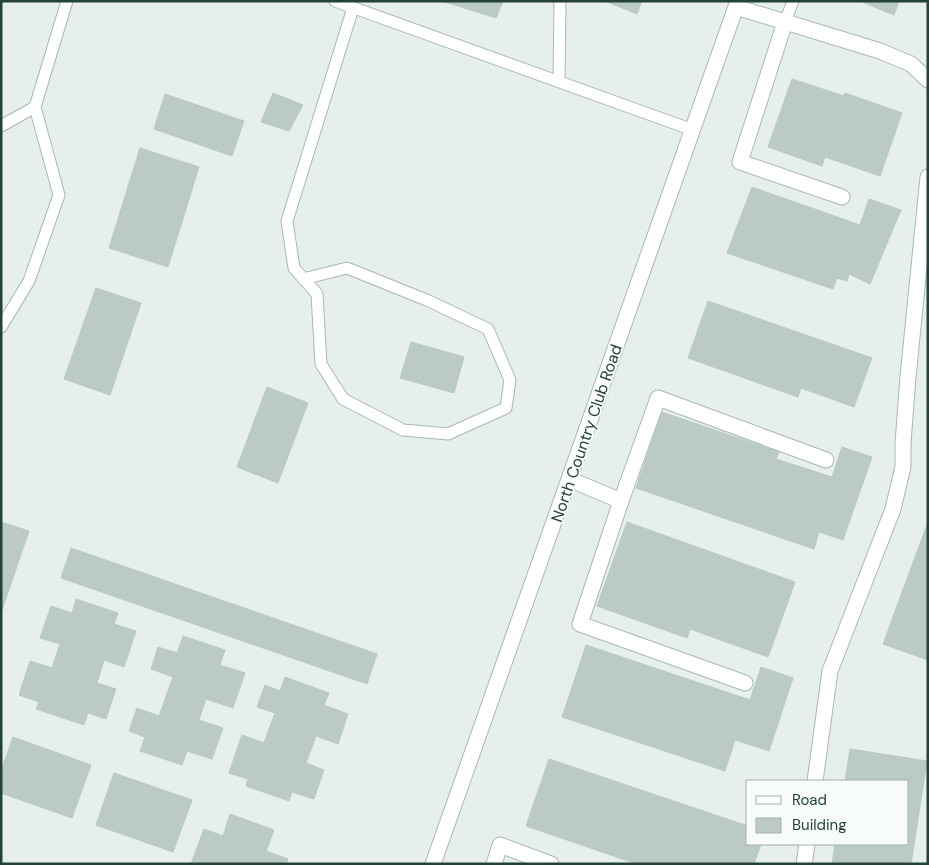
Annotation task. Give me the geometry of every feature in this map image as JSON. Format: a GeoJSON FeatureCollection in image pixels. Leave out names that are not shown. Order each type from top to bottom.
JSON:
{"type":"FeatureCollection","features":[{"type":"Feature","properties":{"kind":"street"},"geometry":{"type":"LineString","coordinates":[[737,4],[785,22],[880,51],[911,64],[928,80]]}},
{"type":"Feature","properties":{"kind":"street","name":"North Country Club Road"},"geometry":{"type":"LineString","coordinates":[[433,864],[737,4]]}},
{"type":"Feature","properties":{"kind":"street"},"geometry":{"type":"LineString","coordinates":[[785,22],[740,162],[842,197]]}},
{"type":"Feature","properties":{"kind":"street"},"geometry":{"type":"LineString","coordinates":[[815,780],[830,671],[893,509],[903,467],[908,377],[928,177]]}},
{"type":"Feature","properties":{"kind":"street"},"geometry":{"type":"LineString","coordinates":[[746,682],[580,624],[658,398],[826,460]]}},
{"type":"Feature","properties":{"kind":"street"},"geometry":{"type":"LineString","coordinates":[[569,479],[621,501]]}},
{"type":"Feature","properties":{"kind":"street"},"geometry":{"type":"LineString","coordinates":[[494,864],[500,845],[551,864]]}},
{"type":"Feature","properties":{"kind":"street"},"geometry":{"type":"LineString","coordinates":[[804,864],[807,845]]}},
{"type":"Feature","properties":{"kind":"lane"},"geometry":{"type":"LineString","coordinates":[[1,327],[29,281],[59,195],[35,107],[67,1]]}},
{"type":"Feature","properties":{"kind":"lane"},"geometry":{"type":"LineString","coordinates":[[335,1],[693,130]]}},
{"type":"Feature","properties":{"kind":"lane"},"geometry":{"type":"LineString","coordinates":[[559,82],[560,1]]}},
{"type":"Feature","properties":{"kind":"lane"},"geometry":{"type":"LineString","coordinates":[[785,22],[793,1]]}},
{"type":"Feature","properties":{"kind":"lane"},"geometry":{"type":"LineString","coordinates":[[303,279],[347,268],[488,329],[510,380],[506,408],[448,434],[403,430],[343,399],[321,364],[317,294],[303,279],[294,268],[287,221],[353,8]]}},
{"type":"Feature","properties":{"kind":"lane"},"geometry":{"type":"LineString","coordinates":[[1,126],[35,107]]}},
{"type":"Feature","properties":{"kind":"building"},"geometry":{"type":"Polygon","coordinates":[[[442,1],[503,1],[496,18],[442,1]]]}},
{"type":"Feature","properties":{"kind":"building"},"geometry":{"type":"Polygon","coordinates":[[[605,1],[642,1],[637,14],[605,1]]]}},
{"type":"Feature","properties":{"kind":"building"},"geometry":{"type":"Polygon","coordinates":[[[860,1],[899,1],[894,15],[860,1]]]}},
{"type":"Feature","properties":{"kind":"building"},"geometry":{"type":"Polygon","coordinates":[[[792,79],[844,96],[845,93],[902,113],[880,176],[825,157],[822,166],[768,147],[792,79]]]}},
{"type":"Feature","properties":{"kind":"building"},"geometry":{"type":"Polygon","coordinates":[[[273,93],[303,105],[289,131],[261,122],[273,93]]]}},
{"type":"Feature","properties":{"kind":"building"},"geometry":{"type":"Polygon","coordinates":[[[165,94],[244,121],[232,156],[154,129],[165,94]]]}},
{"type":"Feature","properties":{"kind":"building"},"geometry":{"type":"Polygon","coordinates":[[[140,148],[199,167],[168,267],[109,248],[140,148]]]}},
{"type":"Feature","properties":{"kind":"building"},"geometry":{"type":"Polygon","coordinates":[[[752,187],[860,225],[869,199],[901,210],[870,284],[849,274],[847,281],[837,278],[833,289],[727,253],[752,187]]]}},
{"type":"Feature","properties":{"kind":"building"},"geometry":{"type":"Polygon","coordinates":[[[96,288],[141,303],[110,395],[64,379],[96,288]]]}},
{"type":"Feature","properties":{"kind":"building"},"geometry":{"type":"Polygon","coordinates":[[[708,301],[872,358],[854,407],[801,388],[798,397],[688,358],[708,301]]]}},
{"type":"Feature","properties":{"kind":"building"},"geometry":{"type":"Polygon","coordinates":[[[411,342],[464,357],[454,393],[400,378],[411,342]]]}},
{"type":"Feature","properties":{"kind":"building"},"geometry":{"type":"Polygon","coordinates":[[[267,387],[308,403],[278,483],[237,467],[267,387]]]}},
{"type":"Feature","properties":{"kind":"building"},"geometry":{"type":"Polygon","coordinates":[[[662,412],[779,452],[776,459],[832,477],[842,447],[872,457],[843,540],[819,532],[814,549],[636,488],[662,412]]]}},
{"type":"Feature","properties":{"kind":"building"},"geometry":{"type":"Polygon","coordinates":[[[1,522],[29,531],[1,613],[1,522]]]}},
{"type":"Feature","properties":{"kind":"building"},"geometry":{"type":"Polygon","coordinates":[[[627,522],[795,582],[768,657],[690,629],[687,638],[597,606],[627,522]]]}},
{"type":"Feature","properties":{"kind":"building"},"geometry":{"type":"Polygon","coordinates":[[[928,522],[928,660],[883,644],[928,522]]]}},
{"type":"Feature","properties":{"kind":"building"},"geometry":{"type":"Polygon","coordinates":[[[71,548],[377,654],[367,684],[61,578],[71,548]]]}},
{"type":"Feature","properties":{"kind":"building"},"geometry":{"type":"Polygon","coordinates":[[[76,599],[118,613],[114,624],[136,631],[124,667],[104,660],[97,683],[116,689],[106,719],[88,713],[84,725],[36,709],[39,702],[19,695],[30,661],[52,668],[60,644],[40,638],[51,606],[72,613],[76,599]]]}},
{"type":"Feature","properties":{"kind":"building"},"geometry":{"type":"Polygon","coordinates":[[[183,636],[225,650],[220,665],[245,673],[233,708],[206,699],[199,720],[223,728],[212,759],[187,751],[182,765],[140,751],[145,737],[129,731],[137,708],[159,716],[173,677],[151,669],[158,647],[177,653],[183,636]]]}},
{"type":"Feature","properties":{"kind":"building"},"geometry":{"type":"Polygon","coordinates":[[[586,645],[750,700],[761,667],[793,678],[769,751],[735,740],[725,771],[562,717],[586,645]]]}},
{"type":"Feature","properties":{"kind":"building"},"geometry":{"type":"Polygon","coordinates":[[[285,677],[329,693],[324,705],[348,714],[338,744],[316,736],[306,763],[324,770],[314,799],[292,792],[289,801],[246,786],[248,779],[229,773],[242,735],[264,743],[275,713],[257,707],[265,685],[280,691],[285,677]]]}},
{"type":"Feature","properties":{"kind":"building"},"geometry":{"type":"Polygon","coordinates":[[[13,737],[91,765],[72,818],[1,793],[1,771],[13,737]]]}},
{"type":"Feature","properties":{"kind":"building"},"geometry":{"type":"Polygon","coordinates":[[[850,749],[927,761],[911,864],[832,864],[835,845],[909,845],[909,780],[845,780],[850,749]]]}},
{"type":"Feature","properties":{"kind":"building"},"geometry":{"type":"Polygon","coordinates":[[[549,759],[746,825],[746,845],[761,845],[754,864],[637,864],[526,826],[549,759]]]}},
{"type":"Feature","properties":{"kind":"building"},"geometry":{"type":"Polygon","coordinates":[[[114,773],[192,800],[173,852],[96,825],[114,773]]]}},
{"type":"Feature","properties":{"kind":"building"},"geometry":{"type":"Polygon","coordinates":[[[230,814],[274,830],[266,851],[288,859],[286,864],[191,864],[204,829],[223,836],[230,814]]]}}]}
